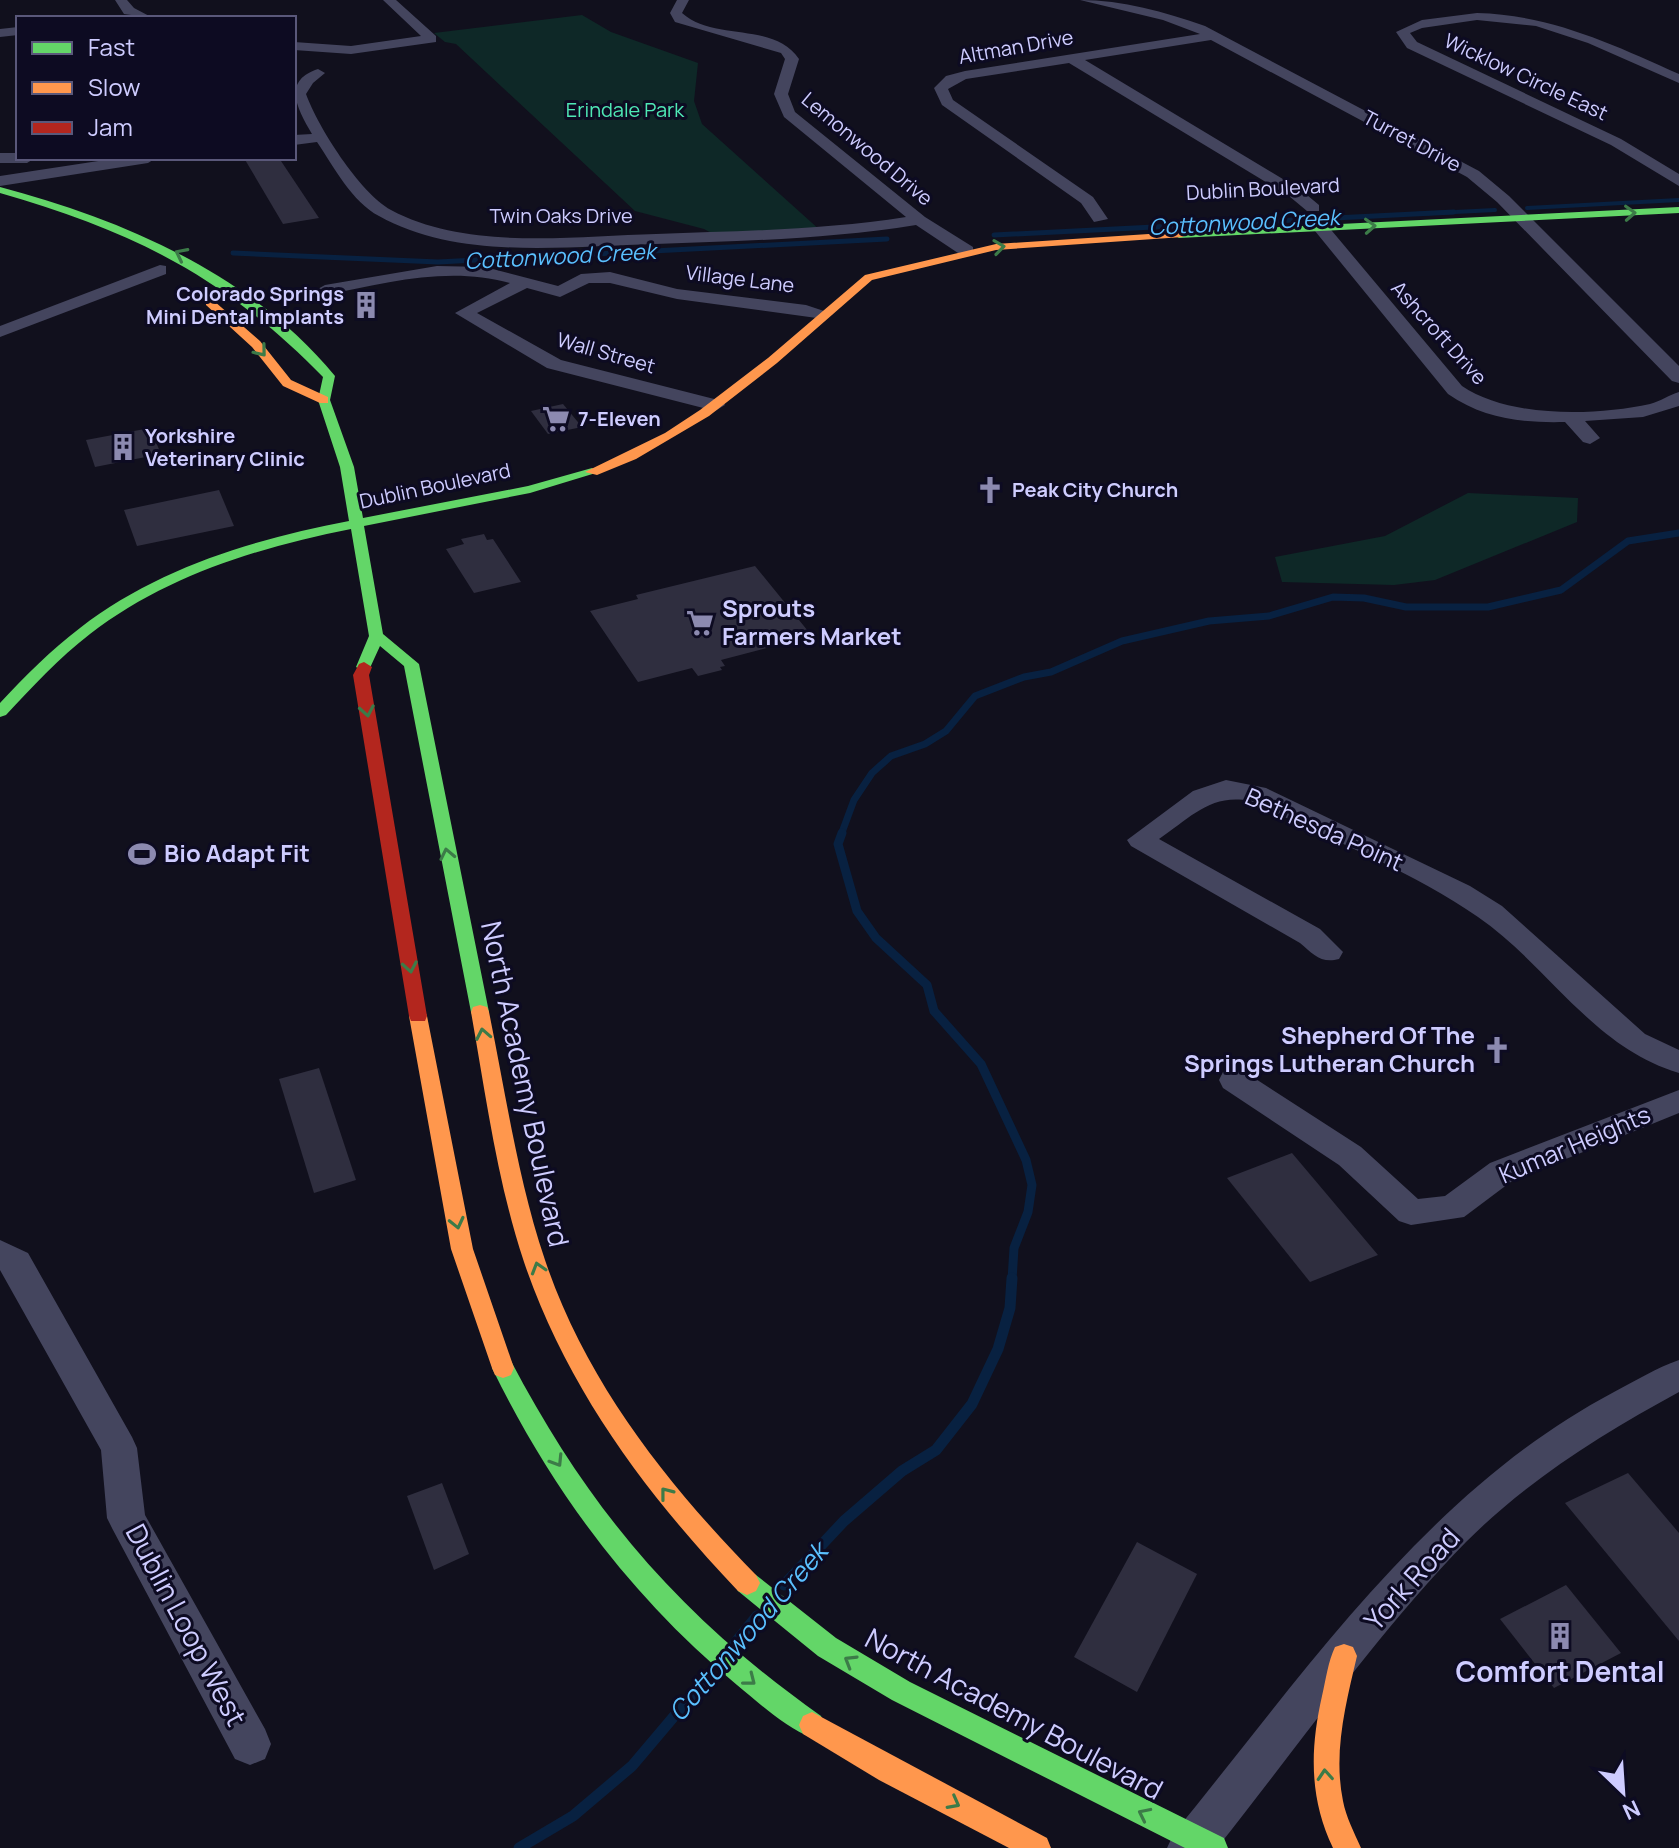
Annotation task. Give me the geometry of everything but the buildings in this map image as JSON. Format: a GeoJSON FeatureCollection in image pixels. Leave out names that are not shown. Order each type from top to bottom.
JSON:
{"type":"FeatureCollection","features":[{"type":"Feature","properties":{"kind":"main road"},"geometry":{"type":"LineString","coordinates":[[51,172],[47,179],[55,187],[82,195],[93,206],[233,286],[284,326],[329,376],[324,400],[347,467],[376,636],[361,675],[443,1161],[484,1320],[530,1420],[593,1520],[652,1589],[746,1679],[792,1712],[1037,1848]]}},
{"type":"Feature","properties":{"kind":"main road"},"geometry":{"type":"LineString","coordinates":[[0,190],[89,214],[154,241]]}},
{"type":"Feature","properties":{"kind":"main road"},"geometry":{"type":"LineString","coordinates":[[1472,200],[1511,198]]}},
{"type":"Feature","properties":{"kind":"main road","name":"Dublin Boulevard"},"geometry":{"type":"LineString","coordinates":[[1283,210],[1321,208]]}},
{"type":"Feature","properties":{"kind":"main road"},"geometry":{"type":"LineString","coordinates":[[0,209],[55,224],[132,256],[166,274]]}},
{"type":"Feature","properties":{"kind":"main road","name":"Dublin Boulevard"},"geometry":{"type":"LineString","coordinates":[[0,712],[70,640],[137,594],[248,549],[555,483],[650,449],[715,405],[869,277],[894,275],[967,251],[1044,242],[1679,210]]}},
{"type":"Feature","properties":{"kind":"main road"},"geometry":{"type":"LineString","coordinates":[[1073,220],[1108,218]]}},
{"type":"Feature","properties":{"kind":"main road"},"geometry":{"type":"LineString","coordinates":[[913,245],[964,230]]}},
{"type":"Feature","properties":{"kind":"main road","name":"Dublin Boulevard"},"geometry":{"type":"LineString","coordinates":[[869,277],[866,272],[873,264],[893,253]]}},
{"type":"Feature","properties":{"kind":"main road"},"geometry":{"type":"LineString","coordinates":[[194,291],[256,344],[287,383],[324,400]]}},
{"type":"Feature","properties":{"kind":"main road","name":"North Academy Boulevard"},"geometry":{"type":"LineString","coordinates":[[376,636],[411,664],[519,1208],[541,1279],[564,1335],[610,1415],[660,1485],[716,1553],[768,1601],[825,1646],[917,1701],[1199,1845]]}},
{"type":"Feature","properties":{"kind":"main road"},"geometry":{"type":"LineString","coordinates":[[1344,1656],[1324,1758],[1327,1798],[1334,1823],[1347,1848]]}},
{"type":"Feature","properties":{"kind":"street"},"geometry":{"type":"LineString","coordinates":[[121,0],[129,11],[142,16]]}},
{"type":"Feature","properties":{"kind":"street"},"geometry":{"type":"LineString","coordinates":[[296,46],[351,50],[431,39],[389,0]]}},
{"type":"Feature","properties":{"kind":"street","name":"Lemonwood Drive"},"geometry":{"type":"LineString","coordinates":[[683,0],[676,13],[690,24],[768,42],[786,50],[792,59],[781,94],[789,114],[919,220],[967,251]]}},
{"type":"Feature","properties":{"kind":"street","name":"Turret Drive"},"geometry":{"type":"LineString","coordinates":[[1086,0],[1180,21],[1214,36],[1460,166],[1511,198],[1520,218],[1679,377]]}},
{"type":"Feature","properties":{"kind":"street","name":"Wicklow Circle East"},"geometry":{"type":"LineString","coordinates":[[1674,187],[1616,142],[1412,45],[1403,37],[1403,32],[1412,26],[1494,14],[1536,19],[1679,79]]}},
{"type":"Feature","properties":{"kind":"street","name":"Altman Drive"},"geometry":{"type":"LineString","coordinates":[[1108,218],[947,102],[940,93],[945,83],[965,75],[1214,36]]}},
{"type":"Feature","properties":{"kind":"street"},"geometry":{"type":"LineString","coordinates":[[1071,58],[1321,208]]}},
{"type":"Feature","properties":{"kind":"street","name":"Twin Oaks Drive"},"geometry":{"type":"LineString","coordinates":[[318,73],[307,80],[299,94],[305,113],[376,208],[420,227],[466,236],[522,241],[719,237],[863,228],[919,220]]}},
{"type":"Feature","properties":{"kind":"street"},"geometry":{"type":"LineString","coordinates":[[296,140],[323,137]]}},
{"type":"Feature","properties":{"kind":"street"},"geometry":{"type":"LineString","coordinates":[[0,181],[134,160]]}},
{"type":"Feature","properties":{"kind":"street","name":"Ashcroft Drive"},"geometry":{"type":"LineString","coordinates":[[1321,228],[1455,390],[1473,404],[1523,417],[1570,416]]}},
{"type":"Feature","properties":{"kind":"street","name":"Village Lane"},"geometry":{"type":"LineString","coordinates":[[325,290],[416,273],[459,270],[478,271],[560,292],[585,278],[617,277],[644,288],[677,294],[767,303],[824,314]]}},
{"type":"Feature","properties":{"kind":"street"},"geometry":{"type":"LineString","coordinates":[[0,332],[166,274]]}},
{"type":"Feature","properties":{"kind":"street","name":"Wall Street"},"geometry":{"type":"LineString","coordinates":[[523,283],[464,313],[554,364],[715,405]]}},
{"type":"Feature","properties":{"kind":"street"},"geometry":{"type":"LineString","coordinates":[[1570,416],[1649,409],[1671,405],[1679,398]]}},
{"type":"Feature","properties":{"kind":"street"},"geometry":{"type":"LineString","coordinates":[[1570,416],[1590,438]]}},
{"type":"Feature","properties":{"kind":"street","name":"Bethesda Point"},"geometry":{"type":"LineString","coordinates":[[1329,952],[1310,936],[1140,840],[1202,797],[1226,788],[1257,794],[1460,892],[1492,913],[1634,1042],[1679,1062]]}},
{"type":"Feature","properties":{"kind":"street","name":"Kumar Heights"},"geometry":{"type":"LineString","coordinates":[[1234,1080],[1350,1156],[1411,1212],[1452,1208],[1501,1172],[1679,1101]]}},
{"type":"Feature","properties":{"kind":"street","name":"Dublin Loop West"},"geometry":{"type":"LineString","coordinates":[[0,1253],[16,1263],[119,1448],[126,1518],[250,1744]]}},
{"type":"Feature","properties":{"kind":"street","name":"York Road"},"geometry":{"type":"LineString","coordinates":[[1199,1845],[1344,1656],[1453,1530],[1530,1464],[1595,1420],[1679,1375]]}},
{"type":"Feature","properties":{"kind":"green space","name":"Erindale Park"},"geometry":{"type":"Polygon","coordinates":[[[582,15],[611,32],[698,63],[694,101],[702,124],[821,231],[719,237],[704,229],[635,211],[456,44],[445,42],[434,33],[582,15]]]}},
{"type":"Feature","properties":{"kind":"green space"},"geometry":{"type":"Polygon","coordinates":[[[1468,493],[1578,498],[1577,522],[1435,580],[1394,585],[1282,582],[1275,557],[1385,536],[1468,493]]]}},
{"type":"Feature","properties":{"kind":"waterway","name":"Cottonwood Creek"},"geometry":{"type":"LineString","coordinates":[[1527,208],[1679,200]]}},
{"type":"Feature","properties":{"kind":"waterway","name":"Cottonwood Creek"},"geometry":{"type":"LineString","coordinates":[[1414,214],[1495,210]]}},
{"type":"Feature","properties":{"kind":"waterway","name":"Cottonwood Creek"},"geometry":{"type":"LineString","coordinates":[[1414,214],[1454,212]]}},
{"type":"Feature","properties":{"kind":"waterway","name":"Cottonwood Creek"},"geometry":{"type":"LineString","coordinates":[[994,235],[1414,214]]}},
{"type":"Feature","properties":{"kind":"waterway","name":"Cottonwood Creek"},"geometry":{"type":"LineString","coordinates":[[233,253],[438,262],[887,239]]}},
{"type":"Feature","properties":{"kind":"waterway","name":"Cottonwood Creek"},"geometry":{"type":"LineString","coordinates":[[841,835],[854,800],[872,773],[891,756],[925,744],[946,731],[975,696],[1024,677],[1051,672],[1122,641],[1209,621],[1269,616],[1333,597],[1364,598],[1406,607],[1488,607],[1561,590],[1628,541],[1679,533]]}},
{"type":"Feature","properties":{"kind":"waterway","name":"Cottonwood Creek"},"geometry":{"type":"LineString","coordinates":[[842,833],[838,844],[857,911],[876,938],[927,985],[934,1011],[981,1064],[1026,1160],[1032,1185],[1028,1212],[1014,1248],[1012,1280]]}},
{"type":"Feature","properties":{"kind":"waterway","name":"Cottonwood Creek"},"geometry":{"type":"LineString","coordinates":[[784,1585],[844,1521],[902,1471],[936,1450],[972,1404],[998,1349],[1010,1308],[1012,1278]]}},
{"type":"Feature","properties":{"kind":"waterway","name":"Cottonwood Creek"},"geometry":{"type":"LineString","coordinates":[[735,1643],[757,1616]]}},
{"type":"Feature","properties":{"kind":"waterway","name":"Cottonwood Creek"},"geometry":{"type":"LineString","coordinates":[[519,1848],[573,1816],[632,1766],[709,1675]]}},
{"type":"Feature","properties":{"kind":"traffic: fast"},"geometry":{"type":"LineString","coordinates":[[0,190],[94,219],[179,258],[257,308],[329,376],[324,400],[347,467],[376,636],[364,667]]}},
{"type":"Feature","properties":{"kind":"traffic: fast"},"geometry":{"type":"LineString","coordinates":[[1179,235],[1679,210]]}},
{"type":"Feature","properties":{"kind":"traffic: fast"},"geometry":{"type":"LineString","coordinates":[[0,712],[59,653],[98,621],[154,587],[213,562],[275,542],[338,527],[466,503],[592,472]]}},
{"type":"Feature","properties":{"kind":"traffic: fast"},"geometry":{"type":"LineString","coordinates":[[376,636],[411,664],[480,1012]]}},
{"type":"Feature","properties":{"kind":"traffic: fast"},"geometry":{"type":"LineString","coordinates":[[503,1368],[562,1472],[634,1568],[717,1652],[812,1725]]}},
{"type":"Feature","properties":{"kind":"traffic: fast"},"geometry":{"type":"LineString","coordinates":[[747,1583],[827,1647],[901,1691],[1214,1848]]}},
{"type":"Feature","properties":{"kind":"traffic: slow"},"geometry":{"type":"LineString","coordinates":[[592,472],[632,456],[705,413],[772,361],[869,277],[996,247],[1048,241],[1179,235]]}},
{"type":"Feature","properties":{"kind":"traffic: slow"},"geometry":{"type":"LineString","coordinates":[[210,303],[256,344],[287,383],[324,400]]}},
{"type":"Feature","properties":{"kind":"traffic: slow"},"geometry":{"type":"LineString","coordinates":[[480,1012],[519,1209],[555,1314],[579,1364],[638,1457],[708,1543],[747,1583]]}},
{"type":"Feature","properties":{"kind":"traffic: slow"},"geometry":{"type":"LineString","coordinates":[[418,1016],[462,1249],[503,1368]]}},
{"type":"Feature","properties":{"kind":"traffic: slow"},"geometry":{"type":"LineString","coordinates":[[1344,1656],[1329,1729],[1326,1777],[1336,1825],[1347,1848]]}},
{"type":"Feature","properties":{"kind":"traffic: slow"},"geometry":{"type":"LineString","coordinates":[[812,1725],[889,1770],[1037,1848]]}},
{"type":"Feature","properties":{"kind":"traffic: jam"},"geometry":{"type":"LineString","coordinates":[[364,667],[361,675],[418,1016]]}},
{"type":"Feature","properties":{"kind":"place","name":"Colorado Springs Mini Dental Implants"},"geometry":{"type":"Point","coordinates":[366,305]}},
{"type":"Feature","properties":{"kind":"place","name":"7-Eleven"},"geometry":{"type":"Point","coordinates":[556,419]}},
{"type":"Feature","properties":{"kind":"place","name":"Yorkshire Veterinary Clinic"},"geometry":{"type":"Point","coordinates":[123,447]}},
{"type":"Feature","properties":{"kind":"place","name":"Peak City Church"},"geometry":{"type":"Point","coordinates":[990,490]}},
{"type":"Feature","properties":{"kind":"place","name":"Sprouts Farmers Market"},"geometry":{"type":"Point","coordinates":[700,623]}},
{"type":"Feature","properties":{"kind":"place","name":"Bio Adapt Fit"},"geometry":{"type":"Point","coordinates":[142,854]}},
{"type":"Feature","properties":{"kind":"place","name":"Shepherd Of The Springs Lutheran Church"},"geometry":{"type":"Point","coordinates":[1497,1050]}},
{"type":"Feature","properties":{"kind":"place","name":"Comfort Dental"},"geometry":{"type":"Point","coordinates":[1560,1636]}}]}
